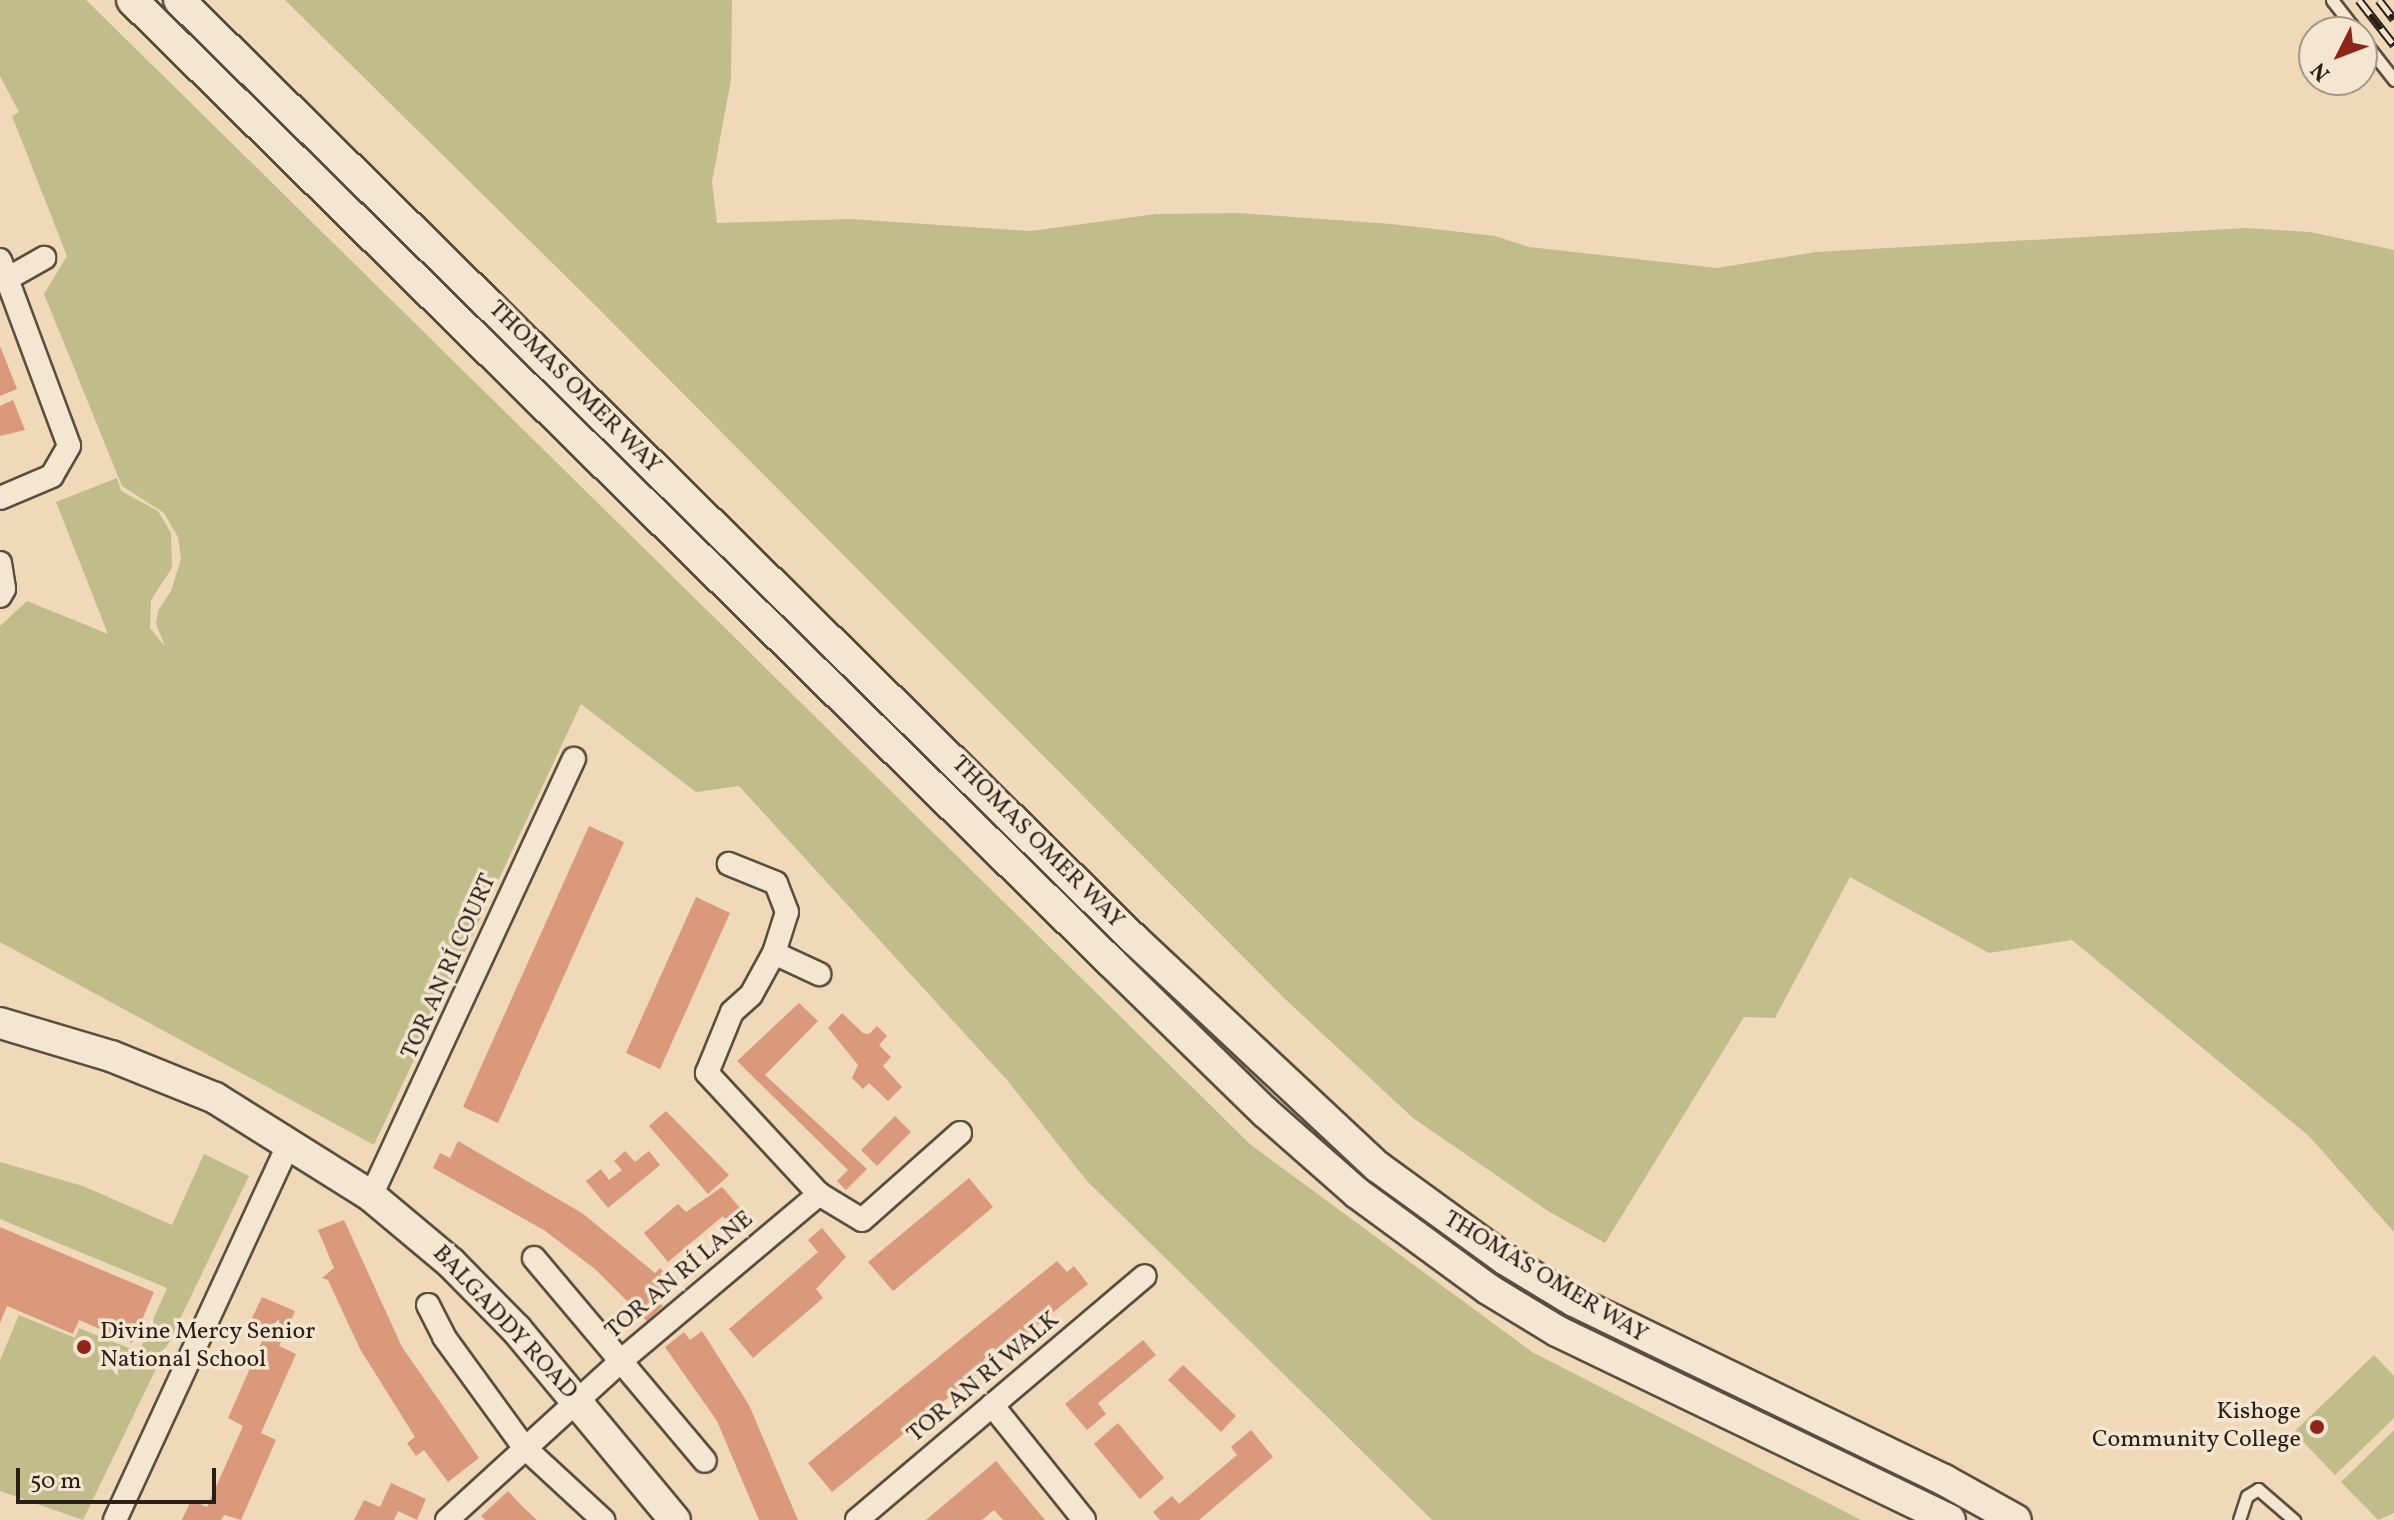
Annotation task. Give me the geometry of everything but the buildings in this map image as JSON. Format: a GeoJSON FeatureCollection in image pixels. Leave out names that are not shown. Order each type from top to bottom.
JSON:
{"type":"FeatureCollection","features":[{"type":"Feature","properties":{"kind":"street","name":"THOMAS OMER WAY"},"geometry":{"type":"LineString","coordinates":[[132,0],[1254,1102],[1357,1193],[1477,1281],[1557,1331],[1950,1520]]}},
{"type":"Feature","properties":{"kind":"street","name":"THOMAS OMER WAY"},"geometry":{"type":"LineString","coordinates":[[179,0],[1134,939],[1378,1167],[1506,1260],[1574,1301],[1944,1480],[2016,1520]]}},
{"type":"Feature","properties":{"kind":"street"},"geometry":{"type":"LineString","coordinates":[[0,498],[52,476],[69,446],[4,269],[44,258]]}},
{"type":"Feature","properties":{"kind":"street"},"geometry":{"type":"LineString","coordinates":[[0,563],[4,589],[0,596]]}},
{"type":"Feature","properties":{"kind":"street","name":"TOR AN RÍ COURT"},"geometry":{"type":"LineString","coordinates":[[371,1196],[574,759]]}},
{"type":"Feature","properties":{"kind":"street"},"geometry":{"type":"LineString","coordinates":[[729,864],[776,883],[787,912],[774,953],[751,995],[732,1012],[707,1073],[819,1194],[862,1220],[960,1133]]}},
{"type":"Feature","properties":{"kind":"street"},"geometry":{"type":"LineString","coordinates":[[774,953],[819,974]]}},
{"type":"Feature","properties":{"kind":"street","name":"BALGADDY ROAD"},"geometry":{"type":"LineString","coordinates":[[0,1023],[156,1074],[215,1098],[290,1141],[371,1196],[485,1296],[578,1401],[675,1520]]}},
{"type":"Feature","properties":{"kind":"street"},"geometry":{"type":"LineString","coordinates":[[115,1520],[290,1141]]}},
{"type":"Feature","properties":{"kind":"street","name":"TOR AN RÍ LANE"},"geometry":{"type":"LineString","coordinates":[[447,1520],[622,1360],[819,1194]]}},
{"type":"Feature","properties":{"kind":"street"},"geometry":{"type":"LineString","coordinates":[[534,1258],[705,1461]]}},
{"type":"Feature","properties":{"kind":"street","name":"TOR AN RÍ WALK"},"geometry":{"type":"LineString","coordinates":[[857,1520],[1145,1276]]}},
{"type":"Feature","properties":{"kind":"street"},"geometry":{"type":"LineString","coordinates":[[428,1305],[444,1337],[524,1447],[603,1520]]}},
{"type":"Feature","properties":{"kind":"street"},"geometry":{"type":"LineString","coordinates":[[992,1405],[1084,1520]]}},
{"type":"Feature","properties":{"kind":"lane"},"geometry":{"type":"LineString","coordinates":[[2332,0],[2344,16]]}},
{"type":"Feature","properties":{"kind":"lane"},"geometry":{"type":"LineString","coordinates":[[2378,60],[2394,80]]}},
{"type":"Feature","properties":{"kind":"lane"},"geometry":{"type":"LineString","coordinates":[[2239,1520],[2247,1496],[2258,1489],[2294,1520]]}},
{"type":"Feature","properties":{"kind":"shaded area"},"geometry":{"type":"Polygon","coordinates":[[[0,0],[86,0],[1251,1145],[1532,1352],[1861,1520],[1432,1520],[1087,1181],[1007,1080],[739,786],[696,792],[581,704],[374,1145],[0,942],[0,626],[27,601],[108,634],[56,502],[117,478],[121,491],[158,511],[171,533],[172,568],[151,600],[150,628],[165,646],[156,624],[158,611],[171,591],[181,559],[178,537],[164,513],[122,486],[44,294],[67,256],[12,116],[19,112],[0,76],[0,0]]]}},
{"type":"Feature","properties":{"kind":"shaded area"},"geometry":{"type":"Polygon","coordinates":[[[285,0],[732,0],[731,80],[712,182],[717,223],[850,219],[1031,231],[1156,214],[1238,213],[1391,224],[1495,236],[1529,247],[1717,268],[1816,252],[2246,228],[2310,232],[2394,250],[2394,1232],[2309,1136],[2072,940],[1989,953],[1850,877],[1775,1018],[1744,1017],[1605,1243],[1548,1211],[1413,1118],[1284,998],[595,305],[285,0]]]}},
{"type":"Feature","properties":{"kind":"shaded area"},"geometry":{"type":"Polygon","coordinates":[[[204,1154],[249,1176],[83,1520],[0,1491],[0,1360],[19,1315],[75,1338],[79,1328],[139,1352],[167,1288],[0,1219],[0,1162],[83,1186],[172,1225],[204,1154]]]}},
{"type":"Feature","properties":{"kind":"shaded area"},"geometry":{"type":"Polygon","coordinates":[[[2374,1355],[2394,1376],[2394,1418],[2335,1475],[2294,1432],[2374,1355]]]}},
{"type":"Feature","properties":{"kind":"shaded area"},"geometry":{"type":"Polygon","coordinates":[[[2394,1430],[2394,1513],[2378,1520],[2341,1482],[2394,1430]]]}},
{"type":"Feature","properties":{"kind":"railway"},"geometry":{"type":"LineString","coordinates":[[2359,0],[2394,45]]}},
{"type":"Feature","properties":{"kind":"railway"},"geometry":{"type":"LineString","coordinates":[[2379,0],[2394,19]]}},
{"type":"Feature","properties":{"kind":"place","name":"Divine Mercy Senior National School"},"geometry":{"type":"Point","coordinates":[84,1347]}},
{"type":"Feature","properties":{"kind":"place","name":"Kishoge Community College"},"geometry":{"type":"Point","coordinates":[2317,1427]}}]}
